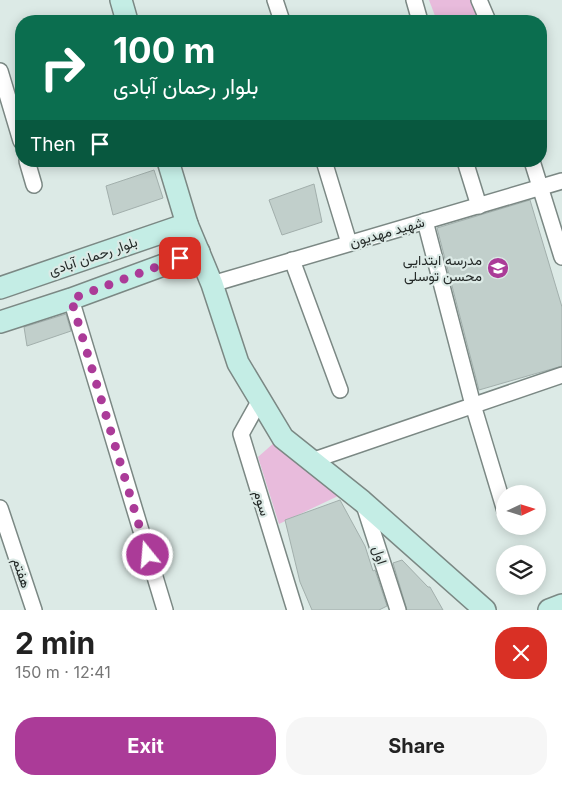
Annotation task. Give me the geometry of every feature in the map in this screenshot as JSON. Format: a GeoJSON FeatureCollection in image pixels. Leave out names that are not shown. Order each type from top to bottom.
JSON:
{"type":"FeatureCollection","features":[{"type":"Feature","properties":{"kind":"street"},"geometry":{"type":"LineString","coordinates":[[121,0],[125,15]]}},
{"type":"Feature","properties":{"kind":"street"},"geometry":{"type":"LineString","coordinates":[[275,0],[280,15]]}},
{"type":"Feature","properties":{"kind":"street"},"geometry":{"type":"LineString","coordinates":[[414,0],[418,15]]}},
{"type":"Feature","properties":{"kind":"street"},"geometry":{"type":"LineString","coordinates":[[480,0],[486,15]]}},
{"type":"Feature","properties":{"kind":"street"},"geometry":{"type":"LineString","coordinates":[[0,72],[15,122]]}},
{"type":"Feature","properties":{"kind":"street"},"geometry":{"type":"LineString","coordinates":[[29,167],[34,185]]}},
{"type":"Feature","properties":{"kind":"street"},"geometry":{"type":"LineString","coordinates":[[170,167],[186,224],[212,284],[238,363],[284,438],[362,501],[486,610]]}},
{"type":"Feature","properties":{"kind":"street"},"geometry":{"type":"LineString","coordinates":[[326,167],[349,243]]}},
{"type":"Feature","properties":{"kind":"street"},"geometry":{"type":"LineString","coordinates":[[467,167],[479,206]]}},
{"type":"Feature","properties":{"kind":"street"},"geometry":{"type":"LineString","coordinates":[[534,167],[562,257]]}},
{"type":"Feature","properties":{"kind":"street","name":"شهید مهدیون"},"geometry":{"type":"LineString","coordinates":[[212,284],[562,181]]}},
{"type":"Feature","properties":{"kind":"street"},"geometry":{"type":"LineString","coordinates":[[425,221],[472,405],[497,485]]}},
{"type":"Feature","properties":{"kind":"street","name":"بلوار رحمان آبادی"},"geometry":{"type":"LineString","coordinates":[[0,288],[186,224]]}},
{"type":"Feature","properties":{"kind":"street"},"geometry":{"type":"LineString","coordinates":[[0,322],[71,299],[199,252]]}},
{"type":"Feature","properties":{"kind":"street"},"geometry":{"type":"LineString","coordinates":[[292,260],[340,390]]}},
{"type":"Feature","properties":{"kind":"street"},"geometry":{"type":"LineString","coordinates":[[71,299],[165,610]]}},
{"type":"Feature","properties":{"kind":"street"},"geometry":{"type":"LineString","coordinates":[[311,460],[562,375]]}},
{"type":"Feature","properties":{"kind":"street","name":"سوم"},"geometry":{"type":"LineString","coordinates":[[260,400],[241,434],[294,610]]}},
{"type":"Feature","properties":{"kind":"street","name":"اول"},"geometry":{"type":"LineString","coordinates":[[362,501],[398,610]]}},
{"type":"Feature","properties":{"kind":"street","name":"هفتم"},"geometry":{"type":"LineString","coordinates":[[0,508],[34,610]]}},
{"type":"Feature","properties":{"kind":"street"},"geometry":{"type":"LineString","coordinates":[[549,610],[562,605]]}},
{"type":"Feature","properties":{"kind":"shaded area"},"geometry":{"type":"Polygon","coordinates":[[[429,0],[479,0],[485,15],[435,15],[429,0]]]}},
{"type":"Feature","properties":{"kind":"shaded area"},"geometry":{"type":"Polygon","coordinates":[[[275,442],[338,496],[279,524],[258,457],[275,442]]]}},
{"type":"Feature","properties":{"kind":"building"},"geometry":{"type":"Polygon","coordinates":[[[154,170],[163,198],[113,215],[106,186],[154,170]]]}},
{"type":"Feature","properties":{"kind":"building"},"geometry":{"type":"Polygon","coordinates":[[[314,184],[322,222],[282,235],[269,200],[314,184]]]}},
{"type":"Feature","properties":{"kind":"building","name":"مدرسه ابتدایی محسن توسلی"},"geometry":{"type":"Polygon","coordinates":[[[530,200],[562,307],[562,366],[479,390],[437,228],[530,200]]]}},
{"type":"Feature","properties":{"kind":"building"},"geometry":{"type":"Polygon","coordinates":[[[66,314],[71,331],[27,346],[24,327],[66,314]]]}},
{"type":"Feature","properties":{"kind":"building"},"geometry":{"type":"Polygon","coordinates":[[[340,500],[365,546],[373,571],[375,570],[387,606],[379,610],[312,610],[300,582],[285,520],[340,500]]]}},
{"type":"Feature","properties":{"kind":"building"},"geometry":{"type":"Polygon","coordinates":[[[402,560],[430,587],[443,610],[407,610],[393,563],[402,560]]]}},
{"type":"Feature","properties":{"kind":"place","name":"مدرسه ابتدایی محسن توسلی"},"geometry":{"type":"Point","coordinates":[498,268]}},
{"type":"Feature","properties":{"kind":"route"},"geometry":{"type":"LineString","coordinates":[[148,555],[71,299],[180,258]]}}]}
